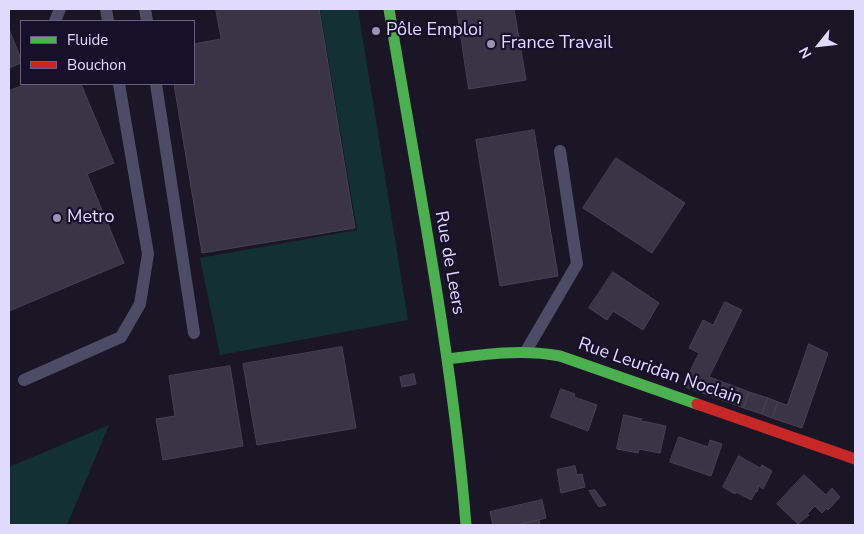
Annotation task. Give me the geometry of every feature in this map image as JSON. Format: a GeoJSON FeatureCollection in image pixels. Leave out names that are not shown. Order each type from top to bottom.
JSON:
{"type":"FeatureCollection","features":[{"type":"Feature","properties":{"kind":"street","name":"Rue de Leers"},"geometry":{"type":"LineString","coordinates":[[389,9],[448,359],[460,451],[466,525]]}},
{"type":"Feature","properties":{"kind":"street","name":"Rue Leuridan Noclain"},"geometry":{"type":"LineString","coordinates":[[448,359],[490,353],[544,352],[855,459]]}},
{"type":"Feature","properties":{"kind":"lane"},"geometry":{"type":"LineString","coordinates":[[24,380],[121,337],[140,304],[148,254],[119,85]]}},
{"type":"Feature","properties":{"kind":"lane"},"geometry":{"type":"LineString","coordinates":[[156,85],[194,334]]}},
{"type":"Feature","properties":{"kind":"lane"},"geometry":{"type":"LineString","coordinates":[[526,351],[577,264],[560,151]]}},
{"type":"Feature","properties":{"kind":"green space"},"geometry":{"type":"Polygon","coordinates":[[[320,9],[358,9],[408,320],[220,355],[200,258],[357,230],[320,9]]]}},
{"type":"Feature","properties":{"kind":"green space"},"geometry":{"type":"Polygon","coordinates":[[[109,425],[67,525],[9,525],[9,467],[109,425]]]}},
{"type":"Feature","properties":{"kind":"building"},"geometry":{"type":"Polygon","coordinates":[[[216,9],[319,9],[355,228],[202,253],[174,85],[195,85],[195,44],[221,39],[216,9]]]}},
{"type":"Feature","properties":{"kind":"building","name":"France Travail"},"geometry":{"type":"Polygon","coordinates":[[[457,9],[514,9],[526,80],[469,89],[457,9]]]}},
{"type":"Feature","properties":{"kind":"building"},"geometry":{"type":"Polygon","coordinates":[[[9,29],[20,56],[20,63],[9,68],[9,29]]]}},
{"type":"Feature","properties":{"kind":"building","name":"Metro"},"geometry":{"type":"Polygon","coordinates":[[[24,85],[81,85],[114,163],[87,174],[124,263],[9,311],[9,91],[24,85]]]}},
{"type":"Feature","properties":{"kind":"building"},"geometry":{"type":"Polygon","coordinates":[[[534,130],[558,276],[500,286],[476,140],[534,130]]]}},
{"type":"Feature","properties":{"kind":"building"},"geometry":{"type":"Polygon","coordinates":[[[616,158],[685,203],[652,253],[583,208],[616,158]]]}},
{"type":"Feature","properties":{"kind":"building"},"geometry":{"type":"Polygon","coordinates":[[[613,272],[659,303],[643,330],[613,311],[607,320],[589,308],[613,272]]]}},
{"type":"Feature","properties":{"kind":"building"},"geometry":{"type":"Polygon","coordinates":[[[725,302],[742,310],[709,377],[739,388],[733,404],[683,386],[699,353],[689,348],[703,320],[713,325],[725,302]]]}},
{"type":"Feature","properties":{"kind":"building"},"geometry":{"type":"Polygon","coordinates":[[[809,344],[828,353],[802,428],[772,418],[778,402],[787,405],[809,344]]]}},
{"type":"Feature","properties":{"kind":"building"},"geometry":{"type":"Polygon","coordinates":[[[342,347],[356,428],[257,445],[243,364],[342,347]]]}},
{"type":"Feature","properties":{"kind":"building"},"geometry":{"type":"Polygon","coordinates":[[[230,366],[243,446],[163,460],[156,419],[175,416],[169,376],[230,366]]]}},
{"type":"Feature","properties":{"kind":"building"},"geometry":{"type":"Polygon","coordinates":[[[414,374],[416,384],[402,387],[400,377],[414,374]]]}},
{"type":"Feature","properties":{"kind":"building"},"geometry":{"type":"Polygon","coordinates":[[[739,388],[749,392],[744,408],[733,404],[739,388]]]}},
{"type":"Feature","properties":{"kind":"building"},"geometry":{"type":"Polygon","coordinates":[[[561,389],[575,394],[574,397],[597,405],[588,431],[551,417],[561,389]]]}},
{"type":"Feature","properties":{"kind":"building"},"geometry":{"type":"Polygon","coordinates":[[[749,392],[768,398],[762,414],[744,408],[749,392]]]}},
{"type":"Feature","properties":{"kind":"building"},"geometry":{"type":"Polygon","coordinates":[[[768,398],[778,402],[772,418],[762,414],[768,398]]]}},
{"type":"Feature","properties":{"kind":"building"},"geometry":{"type":"Polygon","coordinates":[[[624,415],[666,426],[660,453],[639,449],[638,453],[617,449],[624,415]]]}},
{"type":"Feature","properties":{"kind":"building"},"geometry":{"type":"Polygon","coordinates":[[[679,437],[708,447],[710,440],[722,444],[711,476],[670,462],[679,437]]]}},
{"type":"Feature","properties":{"kind":"building"},"geometry":{"type":"Polygon","coordinates":[[[739,456],[760,468],[762,465],[772,471],[763,489],[759,486],[751,500],[723,487],[739,456]]]}},
{"type":"Feature","properties":{"kind":"building"},"geometry":{"type":"Polygon","coordinates":[[[575,466],[577,475],[582,474],[585,487],[561,493],[557,470],[575,466]]]}},
{"type":"Feature","properties":{"kind":"building"},"geometry":{"type":"Polygon","coordinates":[[[804,475],[826,495],[832,488],[840,497],[828,510],[827,508],[822,513],[815,506],[807,514],[809,515],[798,524],[777,504],[804,475]]]}},
{"type":"Feature","properties":{"kind":"building"},"geometry":{"type":"Polygon","coordinates":[[[595,490],[606,505],[599,507],[589,491],[595,490]]]}},
{"type":"Feature","properties":{"kind":"building"},"geometry":{"type":"Polygon","coordinates":[[[542,500],[546,518],[517,525],[493,525],[490,512],[542,500]]]}},
{"type":"Feature","properties":{"kind":"building"},"geometry":{"type":"Polygon","coordinates":[[[539,520],[540,525],[517,525],[539,520]]]}},
{"type":"Feature","properties":{"kind":"traffic: fast"},"geometry":{"type":"LineString","coordinates":[[389,9],[443,331],[460,460],[466,525]]}},
{"type":"Feature","properties":{"kind":"traffic: fast"},"geometry":{"type":"LineString","coordinates":[[447,359],[518,353],[560,356],[697,404]]}},
{"type":"Feature","properties":{"kind":"traffic: jam"},"geometry":{"type":"LineString","coordinates":[[697,404],[855,459]]}},
{"type":"Feature","properties":{"kind":"place","name":"Pôle Emploi"},"geometry":{"type":"Point","coordinates":[376,31]}},
{"type":"Feature","properties":{"kind":"place","name":"France Travail"},"geometry":{"type":"Point","coordinates":[491,44]}},
{"type":"Feature","properties":{"kind":"place","name":"Metro"},"geometry":{"type":"Point","coordinates":[57,218]}}]}
